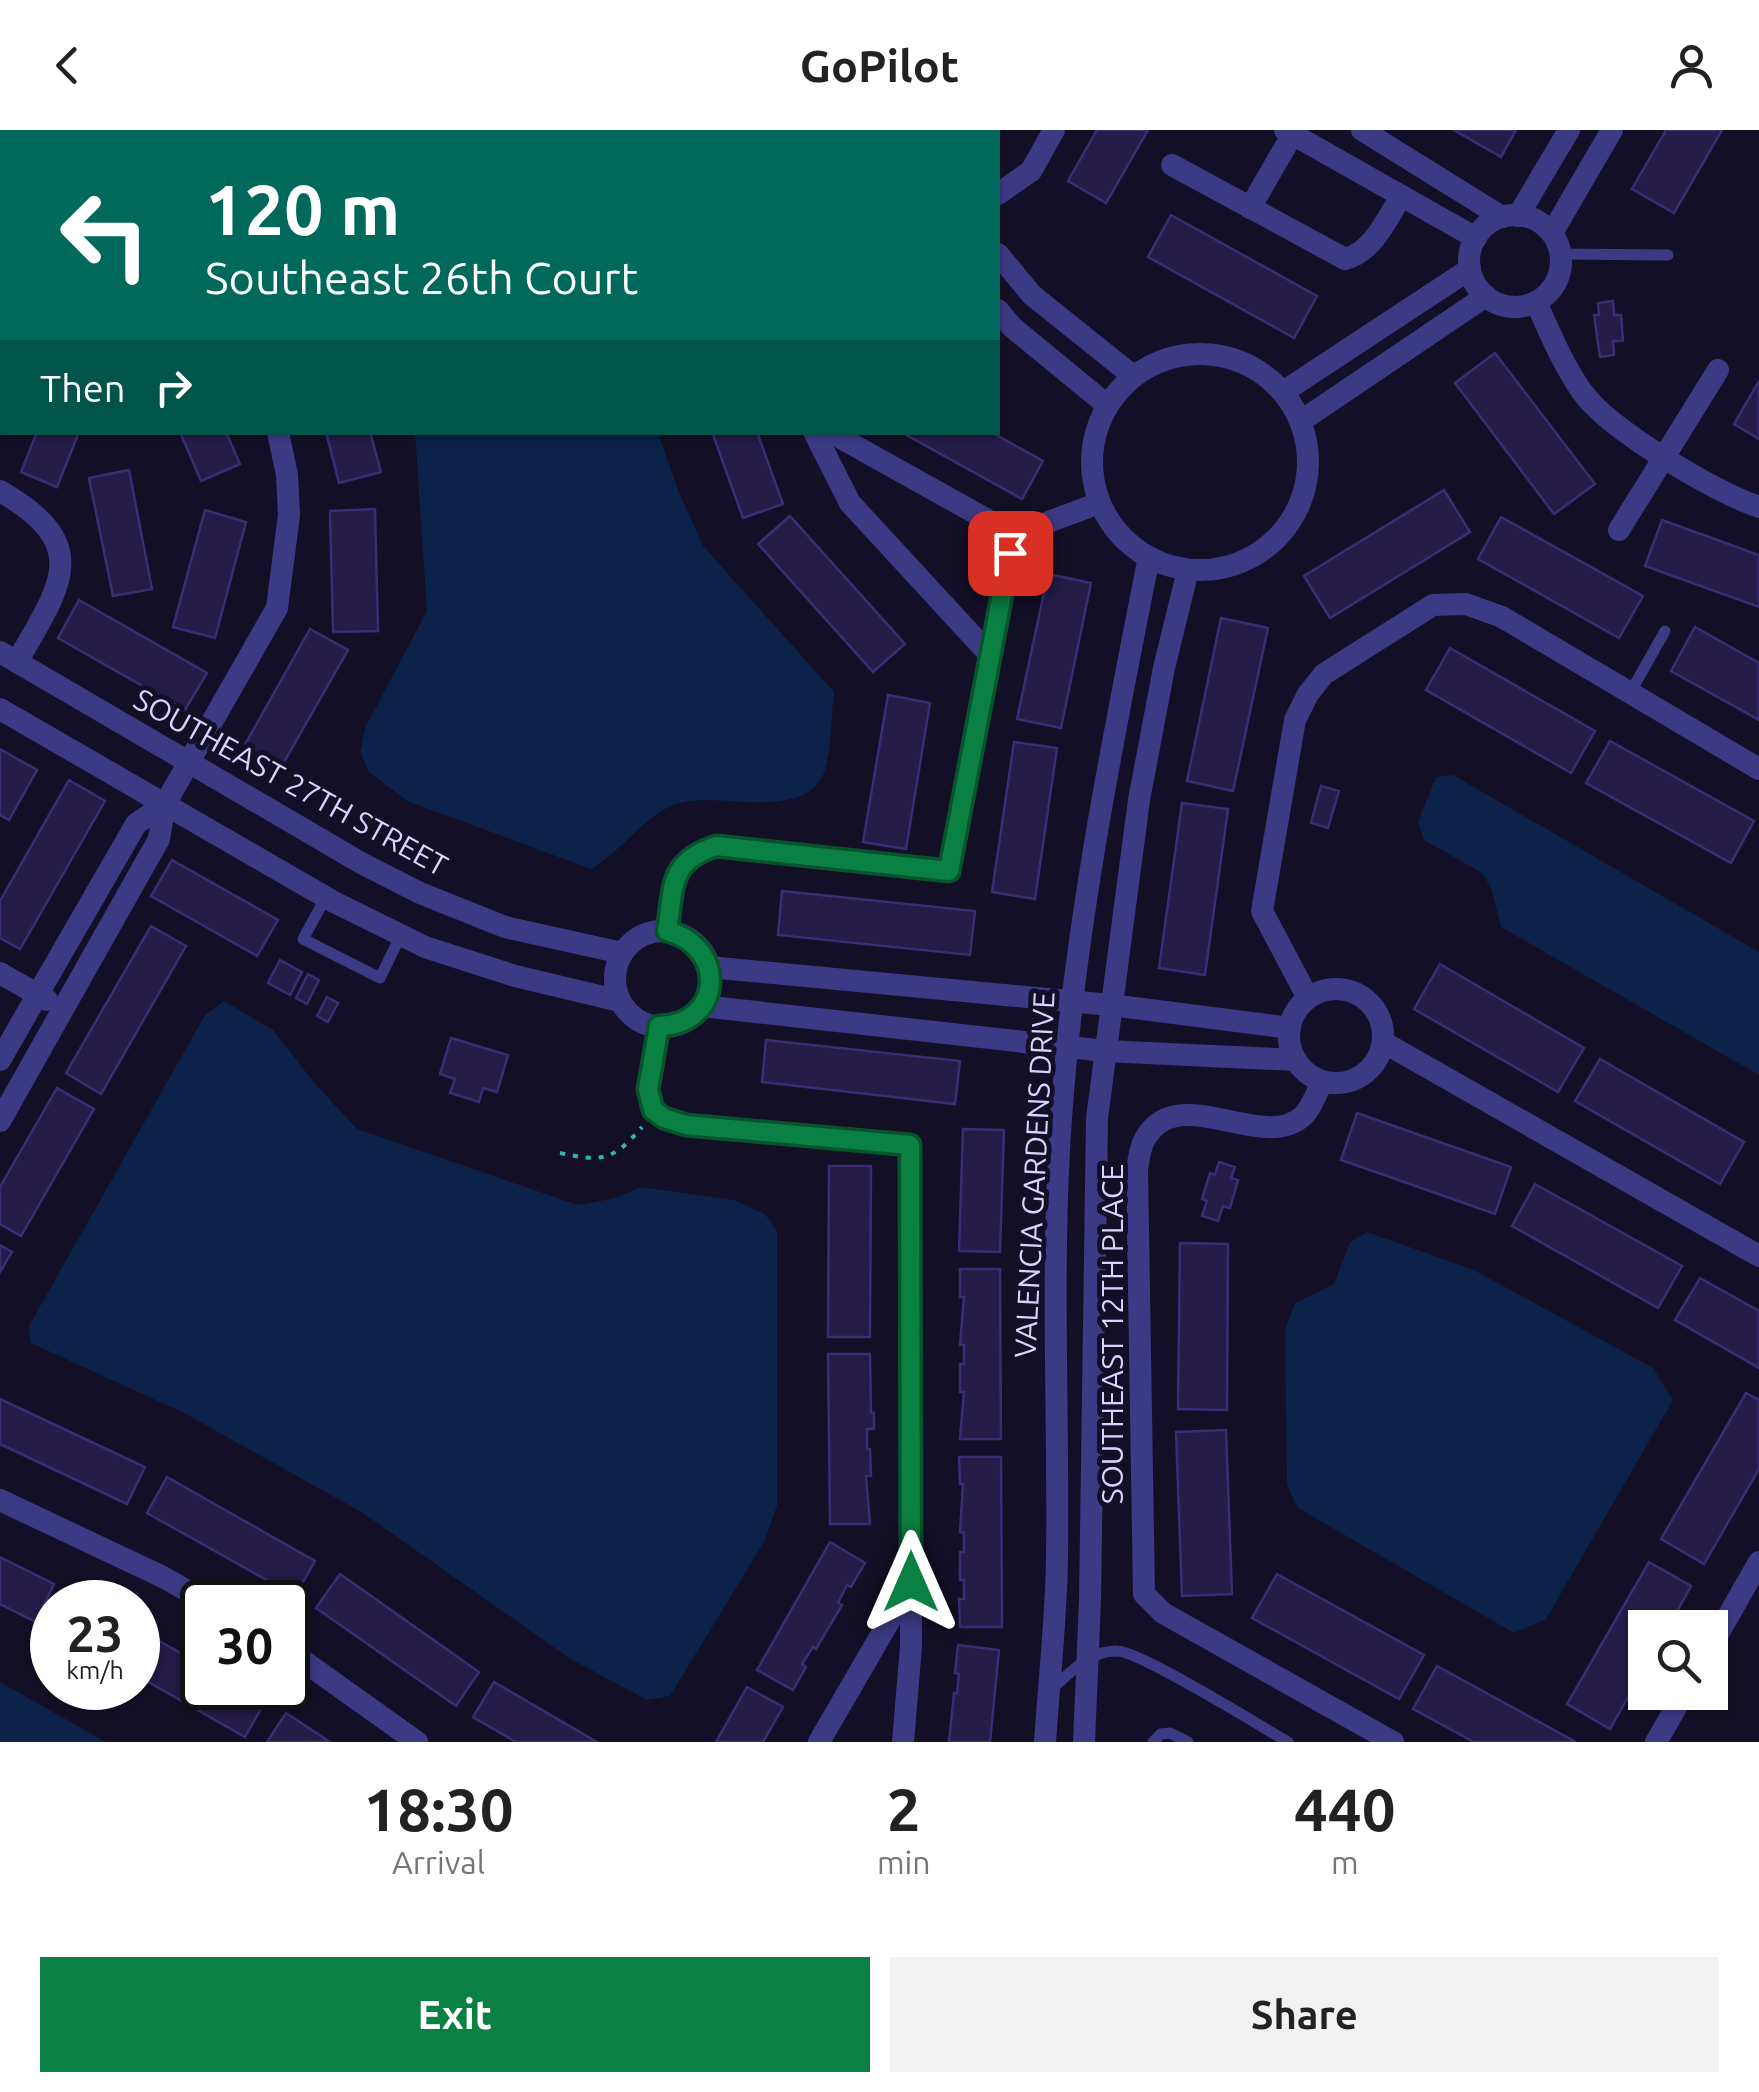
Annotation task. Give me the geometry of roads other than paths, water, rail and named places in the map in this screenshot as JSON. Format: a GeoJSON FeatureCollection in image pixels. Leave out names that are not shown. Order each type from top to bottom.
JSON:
{"type":"FeatureCollection","features":[{"type":"Feature","properties":{"kind":"street"},"geometry":{"type":"LineString","coordinates":[[1000,193],[1031,171],[1054,130]]}},
{"type":"Feature","properties":{"kind":"street"},"geometry":{"type":"LineString","coordinates":[[1362,130],[1510,216]]}},
{"type":"Feature","properties":{"kind":"street"},"geometry":{"type":"LineString","coordinates":[[1510,216],[1569,130]]}},
{"type":"Feature","properties":{"kind":"street"},"geometry":{"type":"LineString","coordinates":[[1556,244],[1531,218],[1510,216],[1492,222],[1476,238],[1471,248],[1470,269],[1486,296],[1510,307],[1536,302],[1556,282],[1556,244],[1612,130]]}},
{"type":"Feature","properties":{"kind":"street"},"geometry":{"type":"LineString","coordinates":[[1250,208],[1291,132],[1476,238]]}},
{"type":"Feature","properties":{"kind":"street"},"geometry":{"type":"LineString","coordinates":[[1172,164],[1345,259],[1357,256],[1373,240],[1401,196]]}},
{"type":"Feature","properties":{"kind":"street"},"geometry":{"type":"LineString","coordinates":[[1000,256],[1032,295],[1133,376]]}},
{"type":"Feature","properties":{"kind":"street"},"geometry":{"type":"LineString","coordinates":[[1283,392],[1470,269]]}},
{"type":"Feature","properties":{"kind":"street"},"geometry":{"type":"LineString","coordinates":[[1000,308],[1032,295]]}},
{"type":"Feature","properties":{"kind":"street"},"geometry":{"type":"LineString","coordinates":[[1301,422],[1486,296]]}},
{"type":"Feature","properties":{"kind":"street"},"geometry":{"type":"LineString","coordinates":[[1536,302],[1585,396],[1618,428],[1734,498],[1759,507]]}},
{"type":"Feature","properties":{"kind":"street"},"geometry":{"type":"LineString","coordinates":[[1000,312],[1012,327],[1107,405]]}},
{"type":"Feature","properties":{"kind":"street"},"geometry":{"type":"LineString","coordinates":[[1195,353],[1228,357],[1258,370],[1283,392],[1301,422],[1308,468],[1307,484],[1296,514],[1276,540],[1250,558],[1220,569],[1188,570],[1149,558],[1120,534],[1099,503],[1092,470],[1094,436],[1107,405],[1133,376],[1162,360],[1195,353]]}},
{"type":"Feature","properties":{"kind":"street"},"geometry":{"type":"LineString","coordinates":[[1619,530],[1718,370]]}},
{"type":"Feature","properties":{"kind":"street"},"geometry":{"type":"LineString","coordinates":[[0,1121],[159,839],[165,804],[277,608],[289,515],[287,475],[279,435]]}},
{"type":"Feature","properties":{"kind":"street"},"geometry":{"type":"LineString","coordinates":[[816,435],[850,503],[990,656]]}},
{"type":"Feature","properties":{"kind":"street"},"geometry":{"type":"LineString","coordinates":[[667,931],[676,875],[693,853],[716,846],[949,871],[1010,553],[1006,538],[994,524],[835,435]]}},
{"type":"Feature","properties":{"kind":"street"},"geometry":{"type":"LineString","coordinates":[[0,490],[26,506],[50,530],[61,552],[60,580],[9,657]]}},
{"type":"Feature","properties":{"kind":"street"},"geometry":{"type":"LineString","coordinates":[[1006,538],[1099,503]]}},
{"type":"Feature","properties":{"kind":"street","name":"VALENCIA GARDENS DRIVE"},"geometry":{"type":"LineString","coordinates":[[1045,1742],[1056,1563],[1054,1266],[1068,1046],[1102,798],[1149,558]]}},
{"type":"Feature","properties":{"kind":"street","name":"VALENCIA GARDENS DRIVE"},"geometry":{"type":"LineString","coordinates":[[1084,1742],[1097,1118],[1139,800],[1164,668],[1188,570]]}},
{"type":"Feature","properties":{"kind":"street"},"geometry":{"type":"LineString","coordinates":[[1308,998],[1262,910],[1295,720],[1324,674],[1433,605],[1466,604],[1502,618],[1759,769]]}},
{"type":"Feature","properties":{"kind":"street","name":"SOUTHEAST 27TH STREET"},"geometry":{"type":"LineString","coordinates":[[9,657],[363,864],[420,892],[505,927],[622,952]]}},
{"type":"Feature","properties":{"kind":"street"},"geometry":{"type":"LineString","coordinates":[[0,709],[326,897],[425,947],[515,976],[620,1000]]}},
{"type":"Feature","properties":{"kind":"street"},"geometry":{"type":"LineString","coordinates":[[0,1060],[136,824],[165,804]]}},
{"type":"Feature","properties":{"kind":"street"},"geometry":{"type":"LineString","coordinates":[[667,931],[694,942],[709,967],[708,993],[702,1006],[684,1022],[659,1026],[630,1013],[620,1000],[615,976],[622,952],[642,936],[667,931]]}},
{"type":"Feature","properties":{"kind":"street"},"geometry":{"type":"LineString","coordinates":[[709,967],[1111,1004],[1290,1028]]}},
{"type":"Feature","properties":{"kind":"street"},"geometry":{"type":"LineString","coordinates":[[757,1011],[763,972]]}},
{"type":"Feature","properties":{"kind":"street"},"geometry":{"type":"LineString","coordinates":[[0,973],[63,1009]]}},
{"type":"Feature","properties":{"kind":"street"},"geometry":{"type":"LineString","coordinates":[[1322,991],[1353,992],[1377,1012],[1384,1042],[1369,1070],[1356,1079],[1339,1083],[1323,1081],[1303,1069],[1290,1044],[1290,1028],[1308,998],[1322,991]]}},
{"type":"Feature","properties":{"kind":"street"},"geometry":{"type":"LineString","coordinates":[[702,1006],[1105,1050],[1296,1060]]}},
{"type":"Feature","properties":{"kind":"street"},"geometry":{"type":"LineString","coordinates":[[659,1026],[648,1089],[653,1110],[664,1118],[686,1125],[910,1145],[912,1646],[903,1742]]}},
{"type":"Feature","properties":{"kind":"street"},"geometry":{"type":"LineString","coordinates":[[1384,1042],[1759,1256]]}},
{"type":"Feature","properties":{"kind":"street","name":"SOUTHEAST 12TH PLACE"},"geometry":{"type":"LineString","coordinates":[[1323,1081],[1305,1115],[1290,1124],[1265,1127],[1185,1114],[1159,1122],[1144,1140],[1136,1169],[1144,1594],[1163,1613],[1394,1742]]}},
{"type":"Feature","properties":{"kind":"street"},"geometry":{"type":"LineString","coordinates":[[0,1500],[180,1587]]}},
{"type":"Feature","properties":{"kind":"street"},"geometry":{"type":"LineString","coordinates":[[1728,1616],[1759,1562]]}},
{"type":"Feature","properties":{"kind":"street"},"geometry":{"type":"LineString","coordinates":[[819,1742],[911,1582]]}},
{"type":"Feature","properties":{"kind":"street"},"geometry":{"type":"LineString","coordinates":[[310,1666],[417,1742]]}},
{"type":"Feature","properties":{"kind":"street"},"geometry":{"type":"LineString","coordinates":[[1656,1742],[1674,1710]]}},
{"type":"Feature","properties":{"kind":"lane"},"geometry":{"type":"LineString","coordinates":[[1556,244],[1668,255]]}},
{"type":"Feature","properties":{"kind":"lane"},"geometry":{"type":"LineString","coordinates":[[1630,693],[1665,631]]}},
{"type":"Feature","properties":{"kind":"lane"},"geometry":{"type":"LineString","coordinates":[[326,897],[303,939],[380,978],[401,935]]}},
{"type":"Feature","properties":{"kind":"lane"},"geometry":{"type":"LineString","coordinates":[[1048,1692],[1088,1658],[1117,1650],[1137,1657],[1288,1742]]}},
{"type":"Feature","properties":{"kind":"lane"},"geometry":{"type":"LineString","coordinates":[[1153,1742],[1161,1734],[1188,1742]]}},
{"type":"Feature","properties":{"kind":"water"},"geometry":{"type":"Polygon","coordinates":[[[415,435],[659,435],[703,546],[834,692],[825,770],[815,786],[800,796],[781,801],[676,804],[653,817],[591,869],[407,801],[369,772],[360,752],[366,726],[427,611],[415,435]]]}},
{"type":"Feature","properties":{"kind":"water"},"geometry":{"type":"Polygon","coordinates":[[[1453,775],[1759,952],[1759,1075],[1501,927],[1491,888],[1482,873],[1424,840],[1418,822],[1436,777],[1453,775]]]}},
{"type":"Feature","properties":{"kind":"water"},"geometry":{"type":"Polygon","coordinates":[[[224,1001],[273,1030],[357,1129],[578,1205],[616,1198],[640,1187],[734,1200],[765,1214],[777,1231],[777,1506],[764,1542],[670,1696],[647,1700],[569,1658],[363,1513],[186,1414],[31,1343],[29,1326],[205,1015],[224,1001]]]}},
{"type":"Feature","properties":{"kind":"water"},"geometry":{"type":"Polygon","coordinates":[[[1367,1232],[1474,1270],[1653,1368],[1673,1400],[1546,1619],[1514,1633],[1298,1508],[1287,1485],[1285,1330],[1295,1303],[1334,1284],[1350,1242],[1367,1232]]]}},
{"type":"Feature","properties":{"kind":"water"},"geometry":{"type":"Polygon","coordinates":[[[0,1682],[30,1699],[30,1710],[49,1710],[106,1742],[0,1742],[0,1682]]]}}]}
